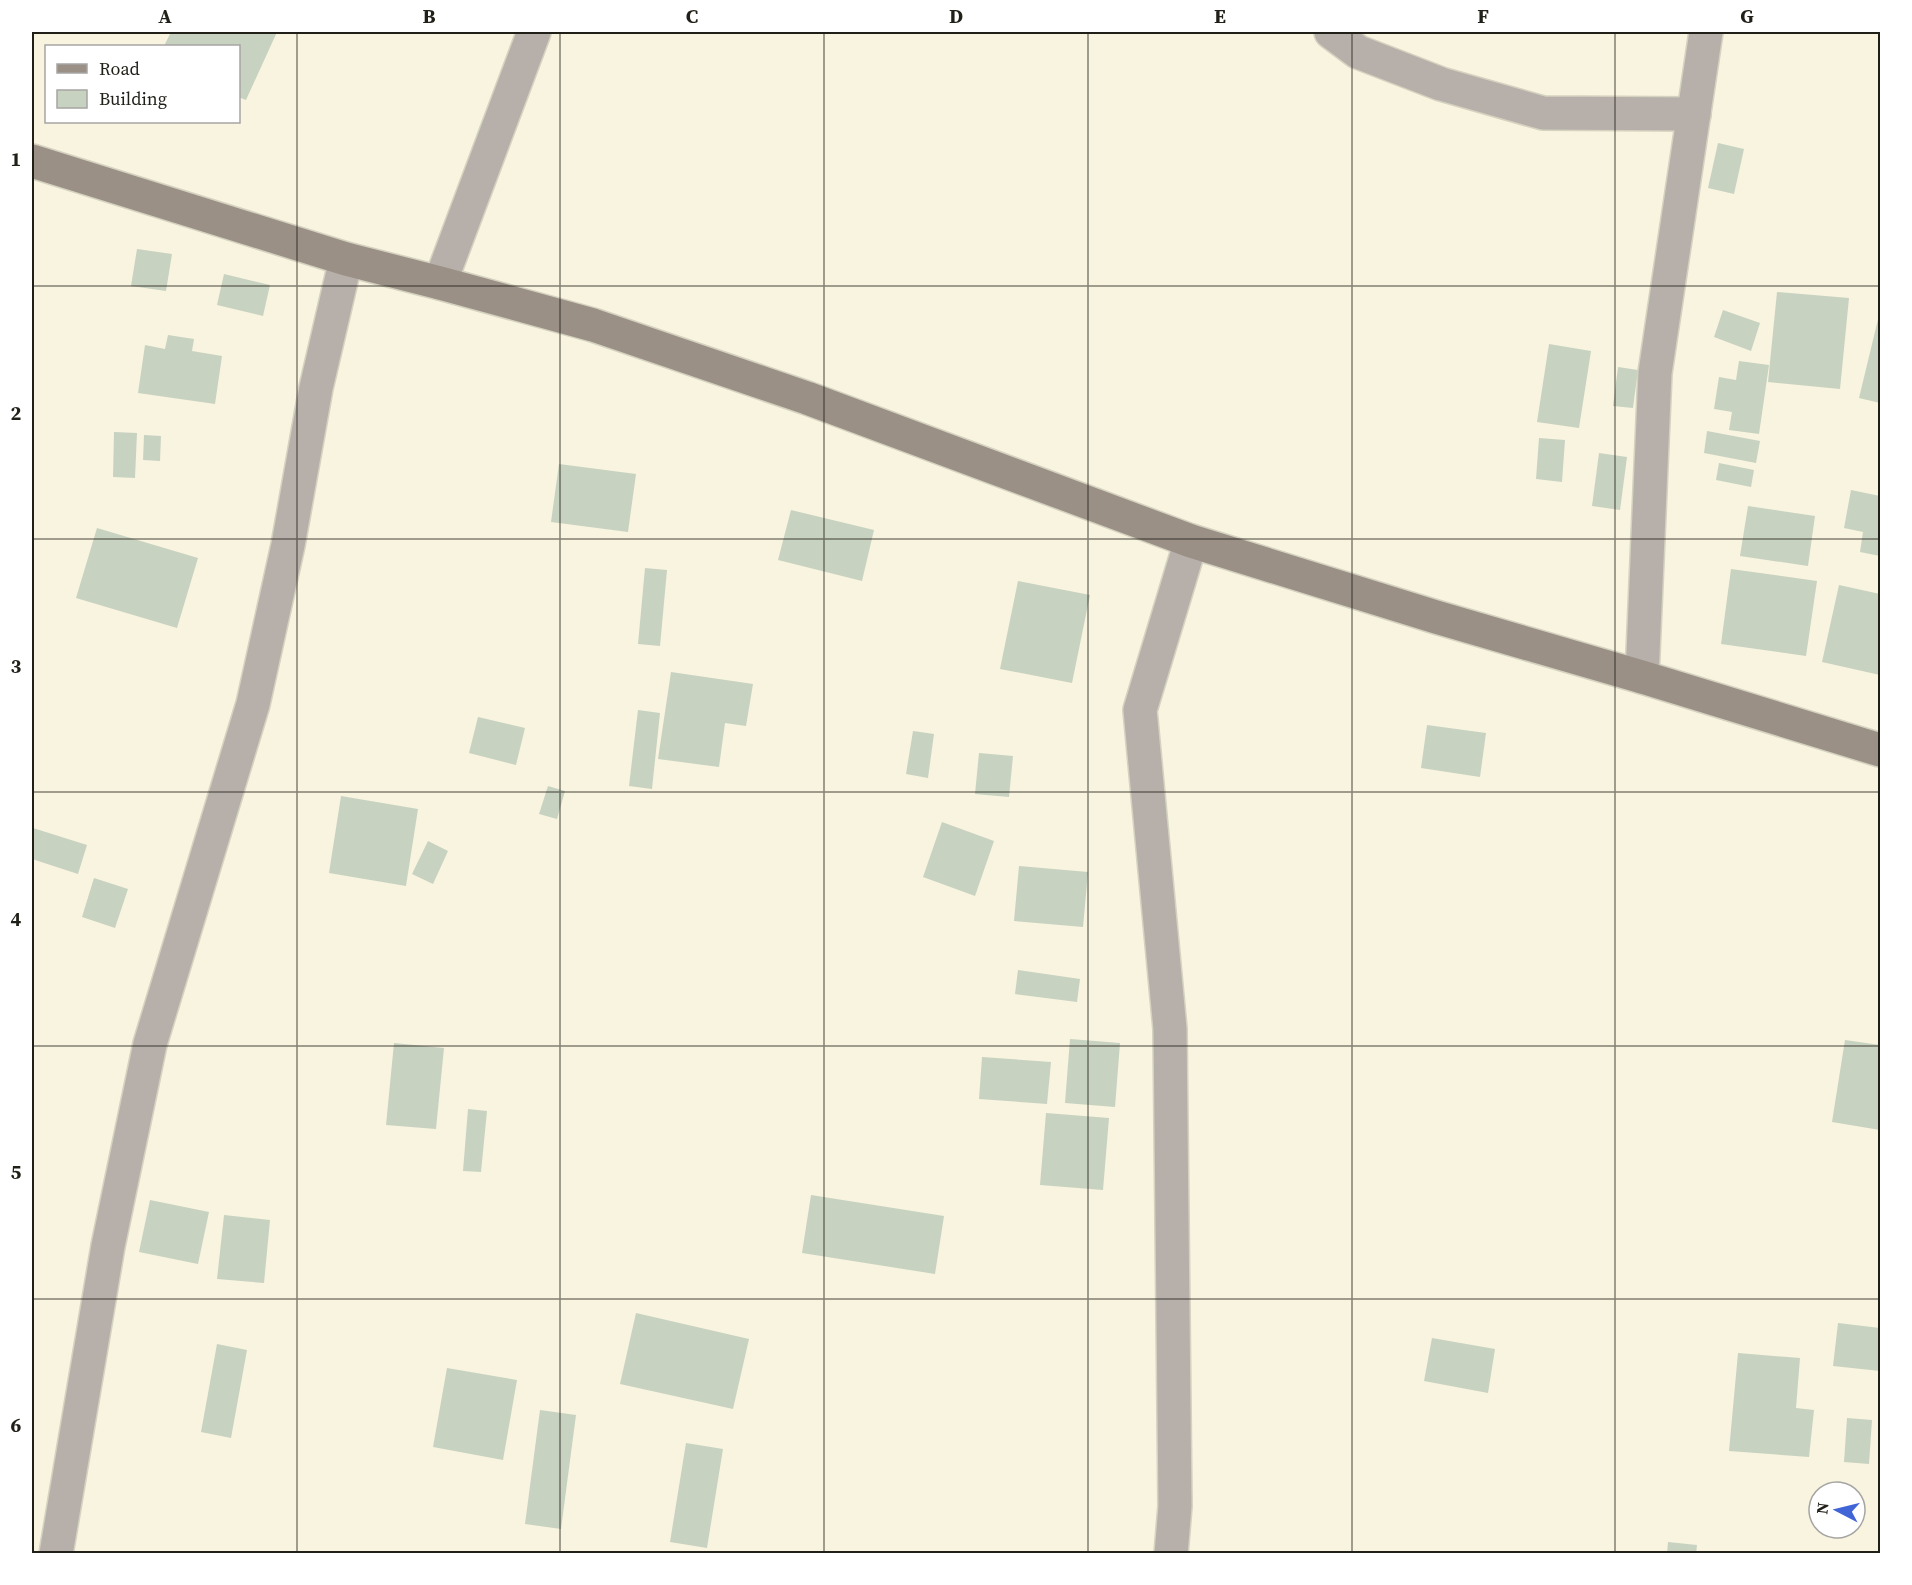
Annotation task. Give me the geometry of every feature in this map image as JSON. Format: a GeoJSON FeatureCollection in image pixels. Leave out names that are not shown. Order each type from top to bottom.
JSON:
{"type":"FeatureCollection","features":[{"type":"Feature","properties":{"kind":"main road"},"geometry":{"type":"LineString","coordinates":[[32,161],[346,259],[593,325],[796,394],[1191,541],[1881,750]]}},
{"type":"Feature","properties":{"kind":"street"},"geometry":{"type":"LineString","coordinates":[[440,283],[534,32]]}},
{"type":"Feature","properties":{"kind":"street"},"geometry":{"type":"LineString","coordinates":[[1331,32],[1358,52],[1431,80],[1543,113],[1694,114]]}},
{"type":"Feature","properties":{"kind":"street"},"geometry":{"type":"LineString","coordinates":[[1642,677],[1655,373],[1706,32]]}},
{"type":"Feature","properties":{"kind":"street"},"geometry":{"type":"LineString","coordinates":[[56,1554],[108,1246],[150,1044],[253,704],[288,545],[316,388],[346,259]]}},
{"type":"Feature","properties":{"kind":"street"},"geometry":{"type":"LineString","coordinates":[[1171,1554],[1175,1506],[1170,1029],[1140,710],[1191,541]]}},
{"type":"Feature","properties":{"kind":"building"},"geometry":{"type":"Polygon","coordinates":[[[171,32],[277,32],[246,100],[240,98],[240,45],[164,45],[171,32]]]}},
{"type":"Feature","properties":{"kind":"building"},"geometry":{"type":"Polygon","coordinates":[[[1718,143],[1744,149],[1734,194],[1708,188],[1718,143]]]}},
{"type":"Feature","properties":{"kind":"building"},"geometry":{"type":"Polygon","coordinates":[[[137,249],[172,254],[166,291],[131,286],[137,249]]]}},
{"type":"Feature","properties":{"kind":"building"},"geometry":{"type":"Polygon","coordinates":[[[224,274],[270,285],[263,316],[217,305],[224,274]]]}},
{"type":"Feature","properties":{"kind":"building"},"geometry":{"type":"Polygon","coordinates":[[[1777,292],[1849,298],[1840,389],[1768,382],[1777,292]]]}},
{"type":"Feature","properties":{"kind":"building"},"geometry":{"type":"Polygon","coordinates":[[[1723,310],[1760,323],[1751,351],[1714,337],[1723,310]]]}},
{"type":"Feature","properties":{"kind":"building"},"geometry":{"type":"Polygon","coordinates":[[[1880,311],[1880,403],[1859,398],[1880,311]]]}},
{"type":"Feature","properties":{"kind":"building"},"geometry":{"type":"Polygon","coordinates":[[[168,335],[194,339],[192,351],[222,356],[215,404],[138,393],[145,345],[165,349],[168,335]]]}},
{"type":"Feature","properties":{"kind":"building"},"geometry":{"type":"Polygon","coordinates":[[[1549,344],[1591,351],[1579,428],[1537,422],[1549,344]]]}},
{"type":"Feature","properties":{"kind":"building"},"geometry":{"type":"Polygon","coordinates":[[[1739,361],[1769,365],[1759,434],[1729,430],[1732,412],[1714,409],[1719,377],[1736,380],[1739,361]]]}},
{"type":"Feature","properties":{"kind":"building"},"geometry":{"type":"Polygon","coordinates":[[[1618,367],[1638,370],[1633,408],[1613,406],[1618,367]]]}},
{"type":"Feature","properties":{"kind":"building"},"geometry":{"type":"Polygon","coordinates":[[[1707,431],[1760,441],[1756,463],[1704,453],[1707,431]]]}},
{"type":"Feature","properties":{"kind":"building"},"geometry":{"type":"Polygon","coordinates":[[[114,432],[137,433],[135,478],[113,477],[114,432]]]}},
{"type":"Feature","properties":{"kind":"building"},"geometry":{"type":"Polygon","coordinates":[[[144,435],[161,436],[160,461],[143,460],[144,435]]]}},
{"type":"Feature","properties":{"kind":"building"},"geometry":{"type":"Polygon","coordinates":[[[1539,438],[1565,440],[1562,482],[1536,479],[1539,438]]]}},
{"type":"Feature","properties":{"kind":"building"},"geometry":{"type":"Polygon","coordinates":[[[1599,453],[1627,457],[1620,510],[1592,506],[1599,453]]]}},
{"type":"Feature","properties":{"kind":"building"},"geometry":{"type":"Polygon","coordinates":[[[1719,463],[1754,470],[1751,487],[1716,480],[1719,463]]]}},
{"type":"Feature","properties":{"kind":"building"},"geometry":{"type":"Polygon","coordinates":[[[559,464],[636,474],[628,532],[551,522],[559,464]]]}},
{"type":"Feature","properties":{"kind":"building"},"geometry":{"type":"Polygon","coordinates":[[[1851,490],[1880,496],[1880,556],[1860,552],[1863,532],[1844,528],[1851,490]]]}},
{"type":"Feature","properties":{"kind":"building"},"geometry":{"type":"Polygon","coordinates":[[[1748,506],[1815,516],[1808,566],[1740,556],[1748,506]]]}},
{"type":"Feature","properties":{"kind":"building"},"geometry":{"type":"Polygon","coordinates":[[[791,510],[874,530],[862,581],[778,560],[791,510]]]}},
{"type":"Feature","properties":{"kind":"building"},"geometry":{"type":"Polygon","coordinates":[[[97,528],[198,558],[177,628],[76,598],[97,528]]]}},
{"type":"Feature","properties":{"kind":"building"},"geometry":{"type":"Polygon","coordinates":[[[645,568],[667,570],[660,646],[638,644],[645,568]]]}},
{"type":"Feature","properties":{"kind":"building"},"geometry":{"type":"Polygon","coordinates":[[[1731,569],[1817,581],[1806,656],[1721,644],[1731,569]]]}},
{"type":"Feature","properties":{"kind":"building"},"geometry":{"type":"Polygon","coordinates":[[[1018,581],[1090,595],[1072,683],[1000,669],[1018,581]]]}},
{"type":"Feature","properties":{"kind":"building"},"geometry":{"type":"Polygon","coordinates":[[[1839,585],[1880,594],[1880,675],[1822,662],[1839,585]]]}},
{"type":"Feature","properties":{"kind":"building"},"geometry":{"type":"Polygon","coordinates":[[[671,672],[753,684],[746,726],[725,723],[719,767],[658,759],[671,672]]]}},
{"type":"Feature","properties":{"kind":"building"},"geometry":{"type":"Polygon","coordinates":[[[638,710],[660,713],[652,789],[629,786],[638,710]]]}},
{"type":"Feature","properties":{"kind":"building"},"geometry":{"type":"Polygon","coordinates":[[[478,717],[525,728],[516,765],[469,753],[478,717]]]}},
{"type":"Feature","properties":{"kind":"building"},"geometry":{"type":"Polygon","coordinates":[[[1427,725],[1486,733],[1480,777],[1421,768],[1427,725]]]}},
{"type":"Feature","properties":{"kind":"building"},"geometry":{"type":"Polygon","coordinates":[[[913,731],[934,734],[928,778],[906,774],[913,731]]]}},
{"type":"Feature","properties":{"kind":"building"},"geometry":{"type":"Polygon","coordinates":[[[979,753],[1013,756],[1009,797],[975,794],[979,753]]]}},
{"type":"Feature","properties":{"kind":"building"},"geometry":{"type":"Polygon","coordinates":[[[548,786],[565,791],[557,819],[539,814],[548,786]]]}},
{"type":"Feature","properties":{"kind":"building"},"geometry":{"type":"Polygon","coordinates":[[[341,796],[418,809],[406,886],[329,873],[341,796]]]}},
{"type":"Feature","properties":{"kind":"building"},"geometry":{"type":"Polygon","coordinates":[[[942,822],[994,841],[975,896],[923,877],[942,822]]]}},
{"type":"Feature","properties":{"kind":"building"},"geometry":{"type":"Polygon","coordinates":[[[33,828],[87,845],[78,874],[32,859],[33,828]]]}},
{"type":"Feature","properties":{"kind":"building"},"geometry":{"type":"Polygon","coordinates":[[[428,841],[448,851],[433,884],[412,874],[428,841]]]}},
{"type":"Feature","properties":{"kind":"building"},"geometry":{"type":"Polygon","coordinates":[[[1019,866],[1088,872],[1083,927],[1014,921],[1019,866]]]}},
{"type":"Feature","properties":{"kind":"building"},"geometry":{"type":"Polygon","coordinates":[[[94,878],[128,889],[115,928],[82,917],[94,878]]]}},
{"type":"Feature","properties":{"kind":"building"},"geometry":{"type":"Polygon","coordinates":[[[1018,970],[1080,979],[1077,1002],[1015,994],[1018,970]]]}},
{"type":"Feature","properties":{"kind":"building"},"geometry":{"type":"Polygon","coordinates":[[[1070,1039],[1120,1043],[1115,1107],[1065,1103],[1070,1039]]]}},
{"type":"Feature","properties":{"kind":"building"},"geometry":{"type":"Polygon","coordinates":[[[1845,1040],[1880,1045],[1880,1130],[1832,1122],[1845,1040]]]}},
{"type":"Feature","properties":{"kind":"building"},"geometry":{"type":"Polygon","coordinates":[[[394,1043],[444,1048],[436,1129],[386,1125],[394,1043]]]}},
{"type":"Feature","properties":{"kind":"building"},"geometry":{"type":"Polygon","coordinates":[[[982,1057],[1051,1062],[1047,1104],[979,1099],[982,1057]]]}},
{"type":"Feature","properties":{"kind":"building"},"geometry":{"type":"Polygon","coordinates":[[[468,1109],[487,1111],[481,1172],[463,1171],[468,1109]]]}},
{"type":"Feature","properties":{"kind":"building"},"geometry":{"type":"Polygon","coordinates":[[[1046,1113],[1109,1118],[1103,1190],[1040,1185],[1046,1113]]]}},
{"type":"Feature","properties":{"kind":"building"},"geometry":{"type":"Polygon","coordinates":[[[811,1195],[944,1216],[935,1274],[802,1253],[811,1195]]]}},
{"type":"Feature","properties":{"kind":"building"},"geometry":{"type":"Polygon","coordinates":[[[150,1200],[209,1212],[198,1264],[139,1252],[150,1200]]]}},
{"type":"Feature","properties":{"kind":"building"},"geometry":{"type":"Polygon","coordinates":[[[224,1215],[270,1220],[264,1283],[217,1279],[224,1215]]]}},
{"type":"Feature","properties":{"kind":"building"},"geometry":{"type":"Polygon","coordinates":[[[636,1313],[749,1339],[733,1409],[620,1384],[636,1313]]]}},
{"type":"Feature","properties":{"kind":"building"},"geometry":{"type":"Polygon","coordinates":[[[1838,1323],[1880,1328],[1880,1371],[1833,1366],[1838,1323]]]}},
{"type":"Feature","properties":{"kind":"building"},"geometry":{"type":"Polygon","coordinates":[[[1432,1338],[1495,1349],[1488,1393],[1424,1381],[1432,1338]]]}},
{"type":"Feature","properties":{"kind":"building"},"geometry":{"type":"Polygon","coordinates":[[[217,1344],[247,1350],[231,1438],[201,1432],[217,1344]]]}},
{"type":"Feature","properties":{"kind":"building"},"geometry":{"type":"Polygon","coordinates":[[[1738,1353],[1800,1358],[1796,1408],[1814,1410],[1809,1457],[1729,1451],[1738,1353]]]}},
{"type":"Feature","properties":{"kind":"building"},"geometry":{"type":"Polygon","coordinates":[[[447,1368],[517,1380],[503,1460],[433,1447],[447,1368]]]}},
{"type":"Feature","properties":{"kind":"building"},"geometry":{"type":"Polygon","coordinates":[[[540,1410],[576,1415],[561,1529],[525,1524],[540,1410]]]}},
{"type":"Feature","properties":{"kind":"building"},"geometry":{"type":"Polygon","coordinates":[[[1847,1418],[1872,1420],[1869,1464],[1844,1462],[1847,1418]]]}},
{"type":"Feature","properties":{"kind":"building"},"geometry":{"type":"Polygon","coordinates":[[[686,1443],[723,1449],[707,1548],[670,1542],[686,1443]]]}},
{"type":"Feature","properties":{"kind":"building"},"geometry":{"type":"Polygon","coordinates":[[[1668,1542],[1697,1545],[1696,1554],[1667,1554],[1668,1542]]]}}]}
